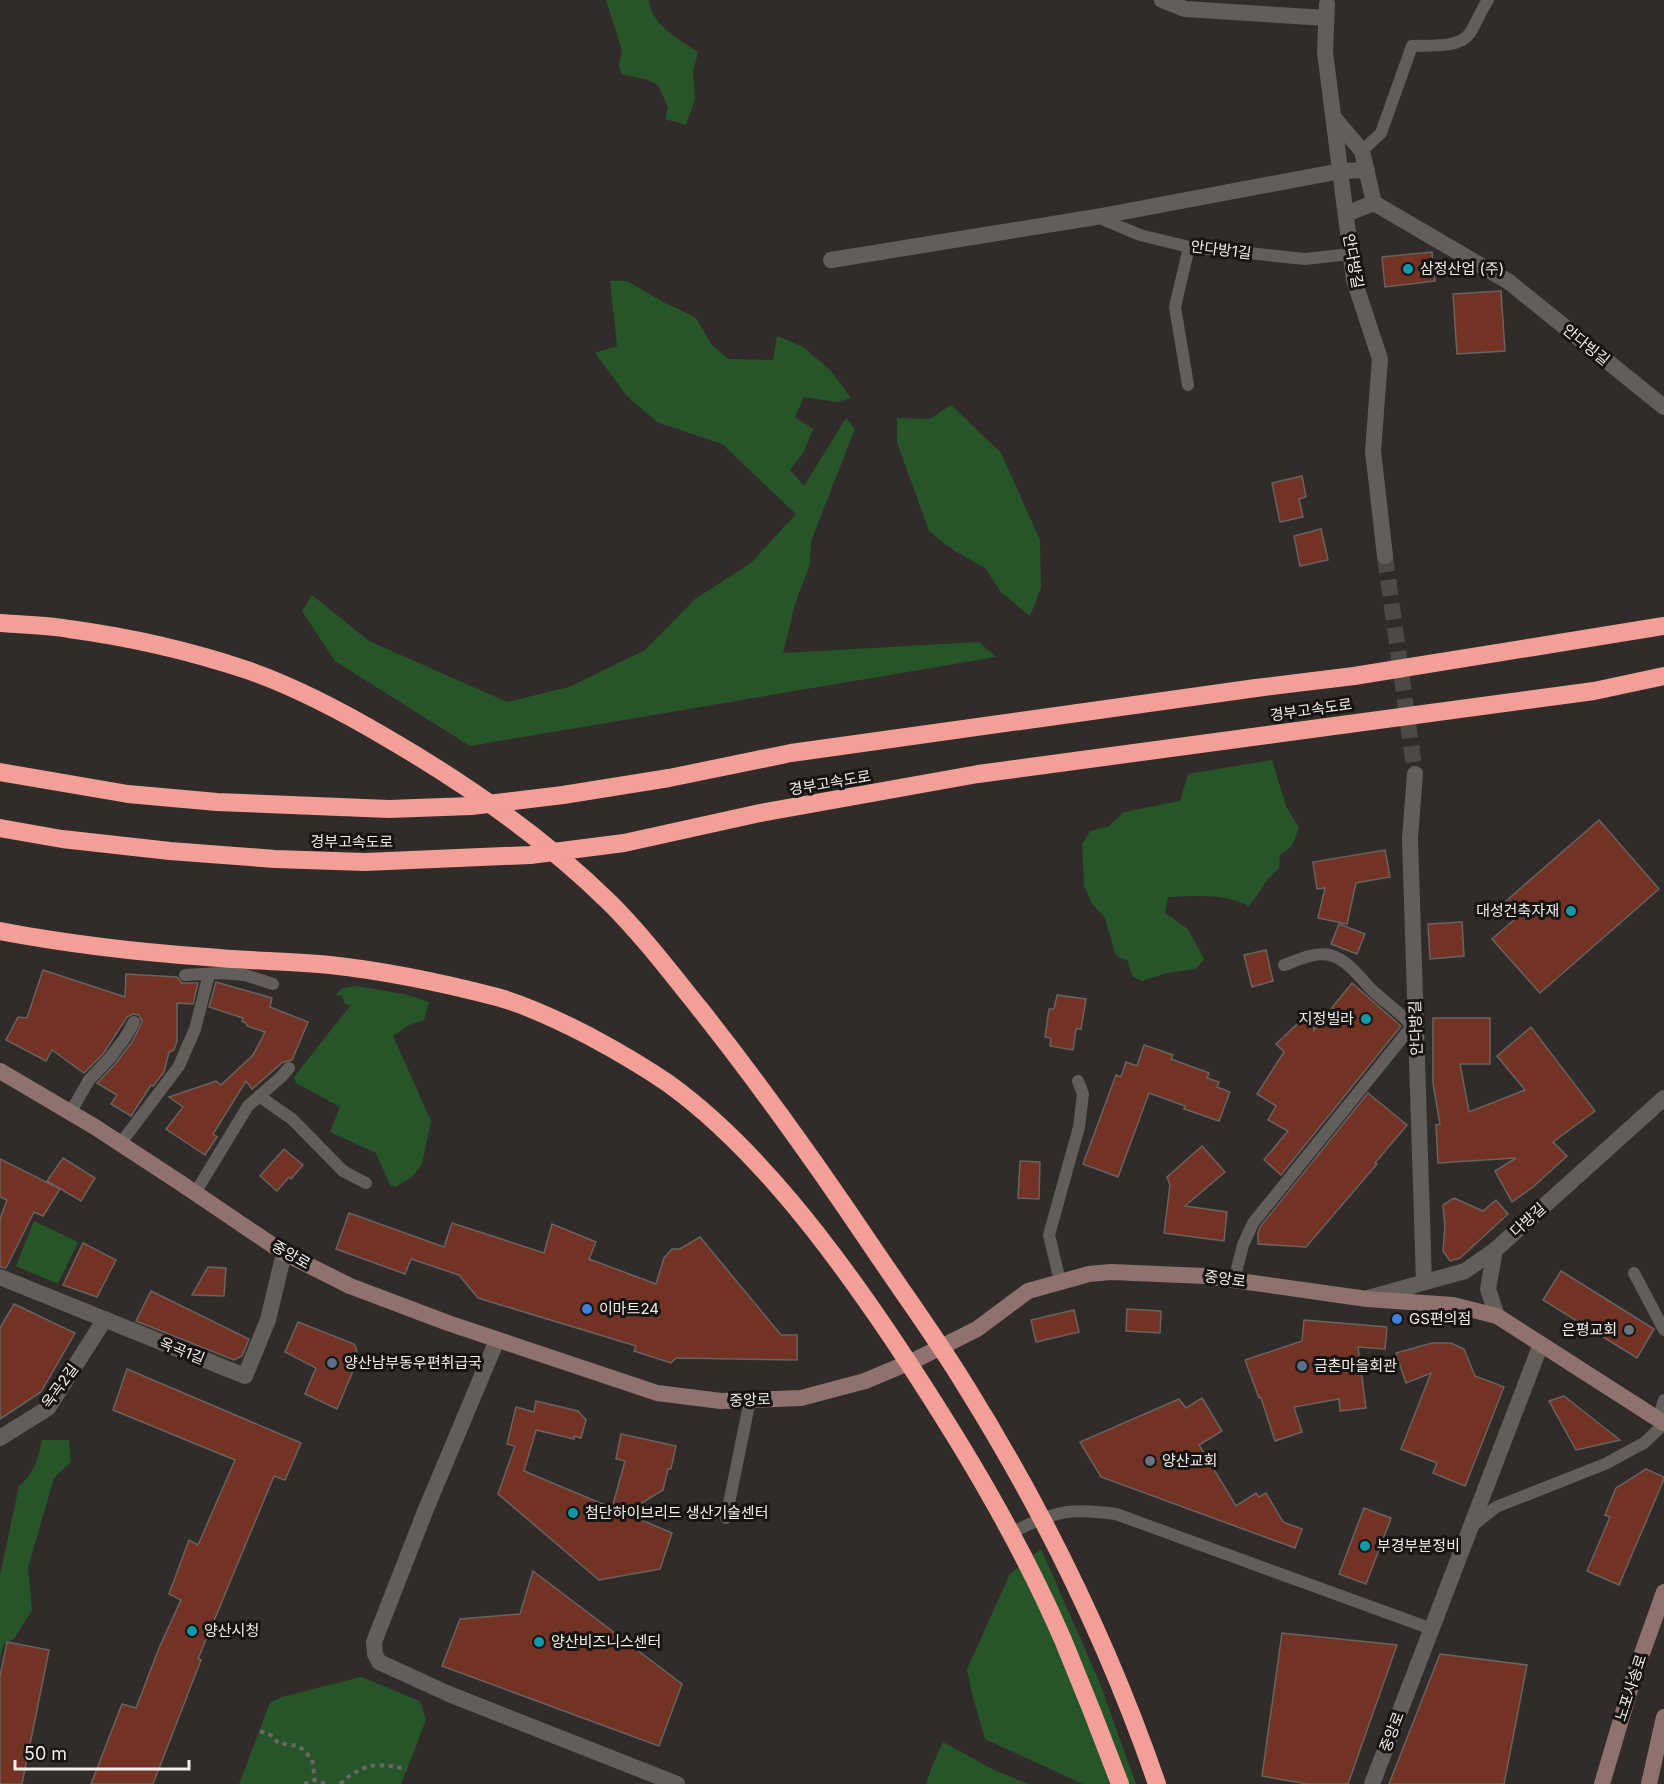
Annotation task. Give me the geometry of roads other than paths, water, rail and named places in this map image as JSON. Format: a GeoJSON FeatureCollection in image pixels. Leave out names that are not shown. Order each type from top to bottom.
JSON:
{"type":"FeatureCollection","features":[{"type":"Feature","properties":{"kind":"highway"},"geometry":{"type":"LineString","coordinates":[[0,623],[68,628],[176,650],[249,671],[312,697],[436,766],[502,810],[564,861],[612,905],[658,957],[744,1065],[836,1192],[965,1384],[1016,1472],[1062,1559],[1106,1656],[1157,1784]]}},
{"type":"Feature","properties":{"kind":"highway","name":"경부고속도로"},"geometry":{"type":"LineString","coordinates":[[0,772],[139,795],[217,802],[389,809],[471,806],[572,794],[669,778],[791,753],[1365,674],[1664,626]]}},
{"type":"Feature","properties":{"kind":"highway","name":"경부고속도로"},"geometry":{"type":"LineString","coordinates":[[0,828],[62,839],[275,859],[365,862],[530,855],[624,843],[760,813],[978,774],[1594,691],[1664,676]]}},
{"type":"Feature","properties":{"kind":"highway"},"geometry":{"type":"LineString","coordinates":[[0,931],[81,944],[204,957],[331,965],[432,981],[502,998],[558,1020],[622,1053],[670,1085],[717,1125],[762,1169],[803,1216],[870,1306],[919,1379],[969,1458],[1015,1542],[1062,1638],[1120,1784]]}},
{"type":"Feature","properties":{"kind":"main road","name":"중앙로"},"geometry":{"type":"LineString","coordinates":[[0,1071],[120,1144],[284,1253],[350,1286],[497,1340],[657,1393],[721,1401],[801,1398],[865,1381],[915,1360],[977,1329],[1028,1291],[1089,1274],[1111,1272],[1205,1276],[1367,1299],[1453,1305],[1497,1316],[1662,1422]]}},
{"type":"Feature","properties":{"kind":"main road","name":"노포사송로"},"geometry":{"type":"LineString","coordinates":[[1602,1784],[1634,1676],[1664,1592]]}},
{"type":"Feature","properties":{"kind":"main road"},"geometry":{"type":"LineString","coordinates":[[1649,1784],[1664,1717]]}},
{"type":"Feature","properties":{"kind":"street"},"geometry":{"type":"LineString","coordinates":[[1162,0],[1185,9],[1327,7]]}},
{"type":"Feature","properties":{"kind":"street","name":"안다방길"},"geometry":{"type":"LineString","coordinates":[[1327,7],[1325,52],[1350,254],[1354,280],[1380,359],[1373,451],[1385,556]]}},
{"type":"Feature","properties":{"kind":"street"},"geometry":{"type":"LineString","coordinates":[[1334,118],[1362,151],[1374,203],[1346,214]]}},
{"type":"Feature","properties":{"kind":"street"},"geometry":{"type":"LineString","coordinates":[[831,260],[1096,217],[1341,171],[1367,170]]}},
{"type":"Feature","properties":{"kind":"street","name":"안다빙길"},"geometry":{"type":"LineString","coordinates":[[1374,203],[1509,282],[1664,407]]}},
{"type":"Feature","properties":{"kind":"street","name":"안다방길"},"geometry":{"type":"LineString","coordinates":[[1415,774],[1410,838],[1414,1023],[1424,1282]]}},
{"type":"Feature","properties":{"kind":"street","name":"다방길"},"geometry":{"type":"LineString","coordinates":[[1367,1299],[1465,1271],[1495,1250],[1664,1098]]}},
{"type":"Feature","properties":{"kind":"street"},"geometry":{"type":"LineString","coordinates":[[1495,1250],[1488,1289],[1497,1316]]}},
{"type":"Feature","properties":{"kind":"street","name":"옥곡1길"},"geometry":{"type":"LineString","coordinates":[[0,1277],[245,1376],[268,1320],[284,1253]]}},
{"type":"Feature","properties":{"kind":"street","name":"옥곡2길"},"geometry":{"type":"LineString","coordinates":[[0,1438],[48,1408],[105,1319]]}},
{"type":"Feature","properties":{"kind":"street"},"geometry":{"type":"LineString","coordinates":[[497,1340],[374,1642],[375,1654],[379,1662],[449,1694],[677,1784]]}},
{"type":"Feature","properties":{"kind":"street","name":"중앙로"},"geometry":{"type":"LineString","coordinates":[[1372,1784],[1541,1344]]}},
{"type":"Feature","properties":{"kind":"lane"},"geometry":{"type":"LineString","coordinates":[[1362,151],[1381,133],[1412,46],[1454,44],[1469,35],[1488,0]]}},
{"type":"Feature","properties":{"kind":"lane","name":"안다방1길"},"geometry":{"type":"LineString","coordinates":[[1096,217],[1140,235],[1189,247],[1305,259],[1350,254]]}},
{"type":"Feature","properties":{"kind":"lane"},"geometry":{"type":"LineString","coordinates":[[1188,385],[1175,307],[1189,247]]}},
{"type":"Feature","properties":{"kind":"lane"},"geometry":{"type":"LineString","coordinates":[[1234,1280],[1243,1245],[1253,1223],[1414,1023],[1375,992],[1341,959],[1328,955],[1311,955],[1284,965]]}},
{"type":"Feature","properties":{"kind":"lane"},"geometry":{"type":"LineString","coordinates":[[185,975],[221,973],[245,975],[273,984]]}},
{"type":"Feature","properties":{"kind":"lane"},"geometry":{"type":"LineString","coordinates":[[120,1144],[179,1066],[195,1029],[209,974]]}},
{"type":"Feature","properties":{"kind":"lane"},"geometry":{"type":"LineString","coordinates":[[70,1113],[89,1080],[109,1059],[134,1022]]}},
{"type":"Feature","properties":{"kind":"lane"},"geometry":{"type":"LineString","coordinates":[[195,1193],[248,1106],[289,1068]]}},
{"type":"Feature","properties":{"kind":"lane"},"geometry":{"type":"LineString","coordinates":[[1060,1281],[1048,1234],[1079,1127],[1083,1094],[1078,1081]]}},
{"type":"Feature","properties":{"kind":"lane"},"geometry":{"type":"LineString","coordinates":[[259,1096],[292,1119],[344,1171],[366,1183]]}},
{"type":"Feature","properties":{"kind":"lane"},"geometry":{"type":"LineString","coordinates":[[1634,1273],[1664,1330]]}},
{"type":"Feature","properties":{"kind":"lane"},"geometry":{"type":"LineString","coordinates":[[726,1518],[750,1400]]}},
{"type":"Feature","properties":{"kind":"lane"},"geometry":{"type":"LineString","coordinates":[[1471,1527],[1496,1507],[1605,1464],[1644,1443],[1662,1422],[1664,1400]]}},
{"type":"Feature","properties":{"kind":"lane"},"geometry":{"type":"LineString","coordinates":[[1017,1530],[1065,1511],[1090,1511],[1116,1515],[1432,1629]]}},
{"type":"Feature","properties":{"kind":"tunnel"},"geometry":{"type":"LineString","coordinates":[[1385,556],[1415,774]]}},
{"type":"Feature","properties":{"kind":"place","name":"삼정산업 (주)"},"geometry":{"type":"Point","coordinates":[1408,269]}},
{"type":"Feature","properties":{"kind":"place","name":"대성건축자재"},"geometry":{"type":"Point","coordinates":[1571,911]}},
{"type":"Feature","properties":{"kind":"place","name":"지정빌라"},"geometry":{"type":"Point","coordinates":[1366,1019]}},
{"type":"Feature","properties":{"kind":"place","name":"이마트24"},"geometry":{"type":"Point","coordinates":[587,1309]}},
{"type":"Feature","properties":{"kind":"place","name":"GS편의점"},"geometry":{"type":"Point","coordinates":[1397,1319]}},
{"type":"Feature","properties":{"kind":"place","name":"은평교회"},"geometry":{"type":"Point","coordinates":[1629,1330]}},
{"type":"Feature","properties":{"kind":"place","name":"양산남부동우편취급국"},"geometry":{"type":"Point","coordinates":[332,1363]}},
{"type":"Feature","properties":{"kind":"place","name":"금촌마을회관"},"geometry":{"type":"Point","coordinates":[1302,1366]}},
{"type":"Feature","properties":{"kind":"place","name":"양산교회"},"geometry":{"type":"Point","coordinates":[1150,1461]}},
{"type":"Feature","properties":{"kind":"place","name":"첨단하이브리드 생산기술센터"},"geometry":{"type":"Point","coordinates":[573,1513]}},
{"type":"Feature","properties":{"kind":"place","name":"부경부분정비"},"geometry":{"type":"Point","coordinates":[1365,1546]}},
{"type":"Feature","properties":{"kind":"place","name":"양산시청"},"geometry":{"type":"Point","coordinates":[192,1631]}},
{"type":"Feature","properties":{"kind":"place","name":"양산비즈니스센터"},"geometry":{"type":"Point","coordinates":[539,1642]}}]}
